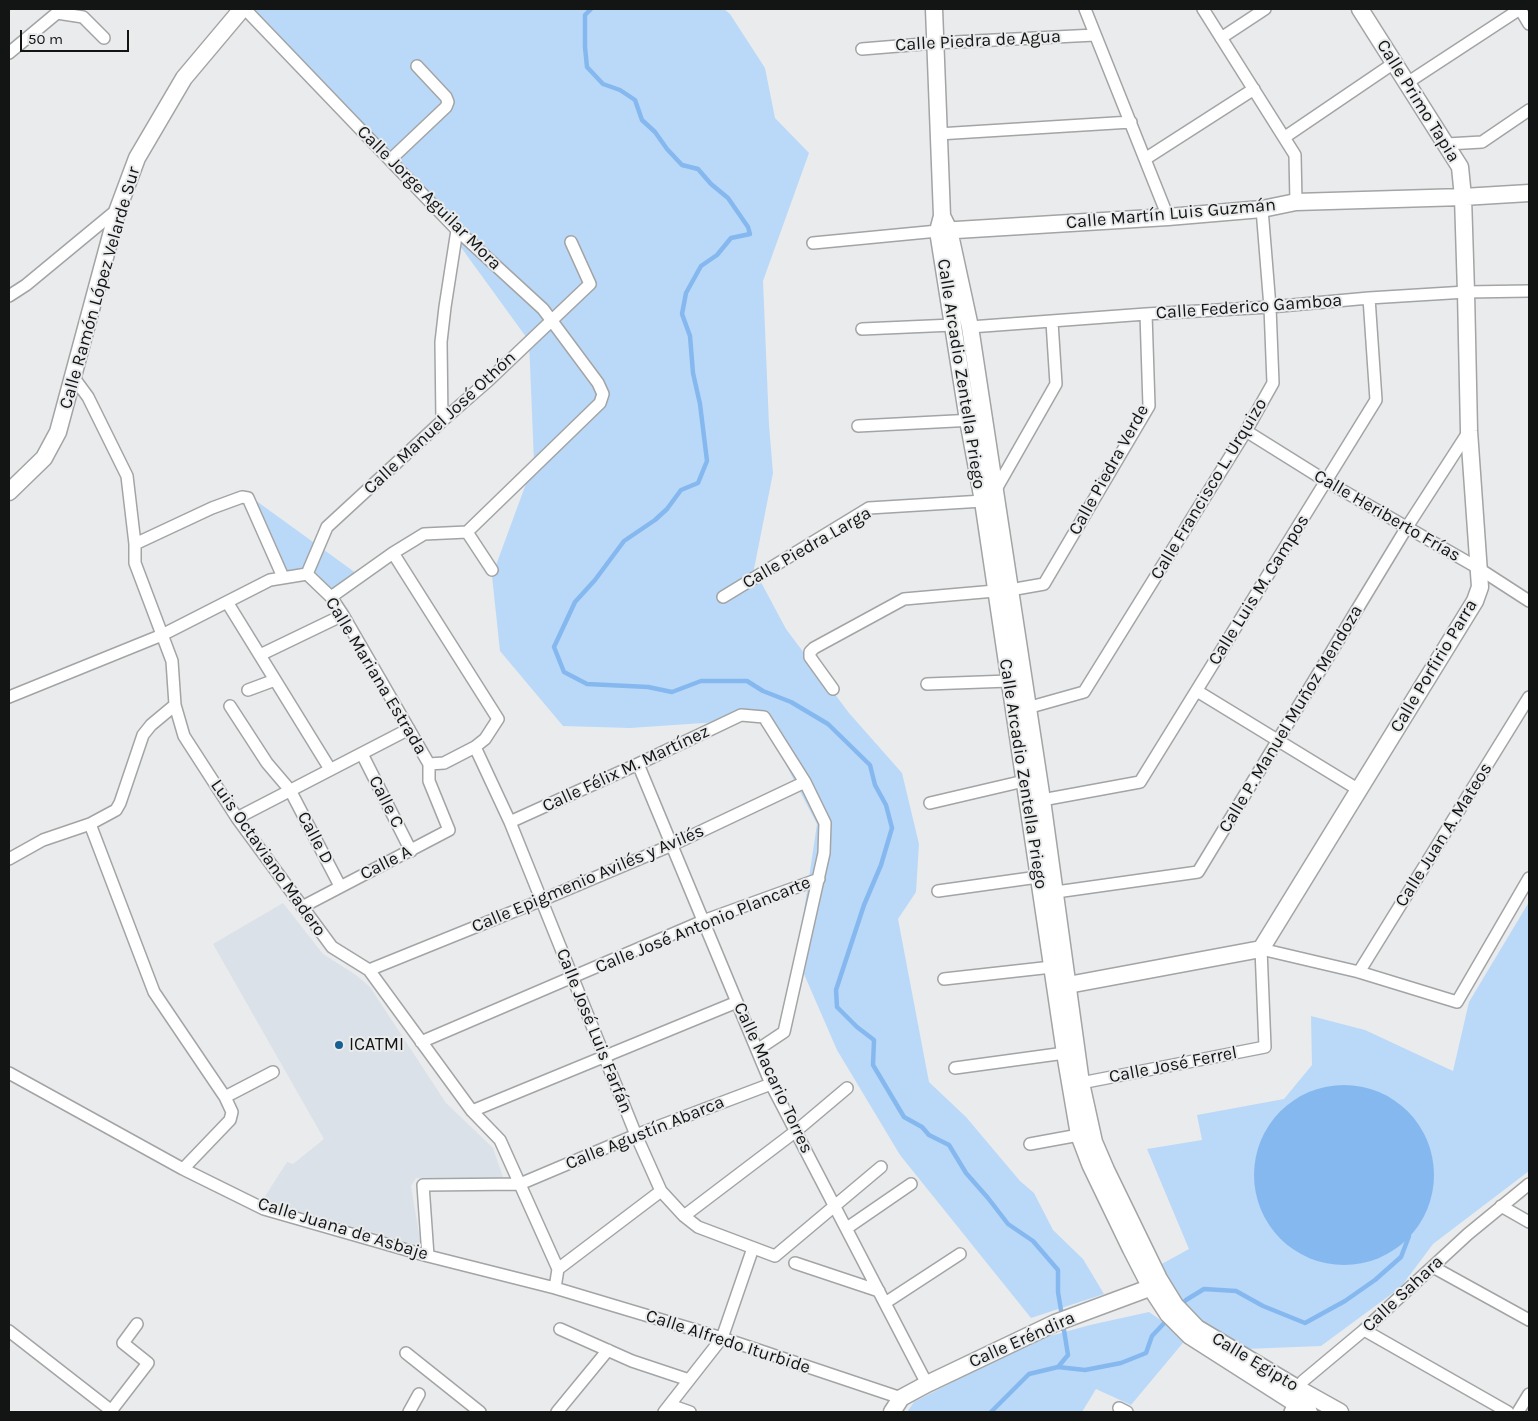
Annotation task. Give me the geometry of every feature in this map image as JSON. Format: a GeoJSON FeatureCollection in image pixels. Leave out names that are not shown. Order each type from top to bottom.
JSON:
{"type":"FeatureCollection","features":[{"type":"Feature","properties":{"kind":"street"},"geometry":{"type":"LineString","coordinates":[[83,17],[91,9]]}},
{"type":"Feature","properties":{"kind":"street","name":"Calle Jorge Aguilar Mora"},"geometry":{"type":"LineString","coordinates":[[244,9],[457,230],[542,309],[598,383],[603,394],[600,403],[467,532]]}},
{"type":"Feature","properties":{"kind":"street","name":"Calle Ramón López Velarde Sur"},"geometry":{"type":"LineString","coordinates":[[9,492],[44,458],[58,432],[118,209],[137,158],[184,78],[244,9]]}},
{"type":"Feature","properties":{"kind":"street","name":"Calle Arcadio Zentella Priego"},"geometry":{"type":"LineString","coordinates":[[934,9],[943,226],[953,325],[976,419],[989,496],[1002,590],[1009,681],[1038,877],[1048,893],[1068,985],[1081,1082],[1094,1142],[1157,1285]]}},
{"type":"Feature","properties":{"kind":"street"},"geometry":{"type":"LineString","coordinates":[[1085,9],[1168,217]]}},
{"type":"Feature","properties":{"kind":"street"},"geometry":{"type":"LineString","coordinates":[[1203,9],[1295,155],[1296,202]]}},
{"type":"Feature","properties":{"kind":"street"},"geometry":{"type":"LineString","coordinates":[[1221,38],[1265,9]]}},
{"type":"Feature","properties":{"kind":"street","name":"Calle Primo Tapia"},"geometry":{"type":"LineString","coordinates":[[1360,9],[1460,167],[1463,197]]}},
{"type":"Feature","properties":{"kind":"street"},"geometry":{"type":"LineString","coordinates":[[1407,83],[1520,9],[1529,24]]}},
{"type":"Feature","properties":{"kind":"street"},"geometry":{"type":"LineString","coordinates":[[9,53],[57,13],[83,17],[104,38]]}},
{"type":"Feature","properties":{"kind":"street","name":"Calle Piedra de Agua"},"geometry":{"type":"LineString","coordinates":[[862,49],[935,43],[1095,35]]}},
{"type":"Feature","properties":{"kind":"street"},"geometry":{"type":"LineString","coordinates":[[1285,137],[1394,63]]}},
{"type":"Feature","properties":{"kind":"street"},"geometry":{"type":"LineString","coordinates":[[390,160],[446,108],[448,102],[446,97],[417,66]]}},
{"type":"Feature","properties":{"kind":"street"},"geometry":{"type":"LineString","coordinates":[[1146,159],[1254,89]]}},
{"type":"Feature","properties":{"kind":"street"},"geometry":{"type":"LineString","coordinates":[[1447,144],[1482,142],[1529,110]]}},
{"type":"Feature","properties":{"kind":"street"},"geometry":{"type":"LineString","coordinates":[[938,134],[1131,122]]}},
{"type":"Feature","properties":{"kind":"street","name":"Calle Martín Luis Guzmán"},"geometry":{"type":"LineString","coordinates":[[813,243],[943,226],[1168,217],[1262,209],[1296,202],[1529,193]]}},
{"type":"Feature","properties":{"kind":"street","name":"Calle Porfirio Parra"},"geometry":{"type":"LineString","coordinates":[[1261,949],[1475,601],[1480,586],[1469,431],[1463,197]]}},
{"type":"Feature","properties":{"kind":"street"},"geometry":{"type":"LineString","coordinates":[[9,296],[26,285],[118,209]]}},
{"type":"Feature","properties":{"kind":"street","name":"Calle Francisco L. Urquizo"},"geometry":{"type":"LineString","coordinates":[[1027,708],[1084,692],[1246,431],[1273,384],[1270,307],[1262,209]]}},
{"type":"Feature","properties":{"kind":"street","name":"Calle Arcadio Zentella Priego"},"geometry":{"type":"LineString","coordinates":[[943,226],[970,327],[976,419]]}},
{"type":"Feature","properties":{"kind":"street"},"geometry":{"type":"LineString","coordinates":[[442,421],[442,342],[445,307],[457,230]]}},
{"type":"Feature","properties":{"kind":"street","name":"Calle Manuel José Othón"},"geometry":{"type":"LineString","coordinates":[[307,574],[327,527],[489,380],[590,284],[571,242]]}},
{"type":"Feature","properties":{"kind":"street","name":"Calle Federico Gamboa"},"geometry":{"type":"LineString","coordinates":[[970,327],[1270,307],[1369,298],[1466,292],[1529,291]]}},
{"type":"Feature","properties":{"kind":"street","name":"Calle Luis M. Campos"},"geometry":{"type":"LineString","coordinates":[[1042,800],[1140,782],[1376,400],[1369,298]]}},
{"type":"Feature","properties":{"kind":"street","name":"Calle Piedra Verde"},"geometry":{"type":"LineString","coordinates":[[833,689],[810,657],[810,652],[814,648],[904,599],[1044,584],[1149,406],[1146,314]]}},
{"type":"Feature","properties":{"kind":"street"},"geometry":{"type":"LineString","coordinates":[[989,496],[1056,384],[1052,322]]}},
{"type":"Feature","properties":{"kind":"street"},"geometry":{"type":"LineString","coordinates":[[862,329],[953,325]]}},
{"type":"Feature","properties":{"kind":"street","name":"Luis Octaviano Madero"},"geometry":{"type":"LineString","coordinates":[[74,378],[88,397],[127,476],[135,544],[135,563],[172,661],[175,706],[184,736],[237,818],[332,947],[368,970],[472,1111],[500,1140],[558,1269]]}},
{"type":"Feature","properties":{"kind":"street"},"geometry":{"type":"LineString","coordinates":[[858,426],[976,419]]}},
{"type":"Feature","properties":{"kind":"street","name":"Calle Heriberto Frías"},"geometry":{"type":"LineString","coordinates":[[1246,431],[1326,481],[1478,568],[1529,601]]}},
{"type":"Feature","properties":{"kind":"street","name":"Calle P. Manuel Muñoz Mendoza"},"geometry":{"type":"LineString","coordinates":[[1048,893],[1198,872],[1407,527],[1469,431]]}},
{"type":"Feature","properties":{"kind":"street","name":"Calle Piedra Larga"},"geometry":{"type":"LineString","coordinates":[[723,597],[869,508],[989,496]]}},
{"type":"Feature","properties":{"kind":"street"},"geometry":{"type":"LineString","coordinates":[[135,544],[212,508],[242,497],[248,498],[283,577]]}},
{"type":"Feature","properties":{"kind":"street"},"geometry":{"type":"LineString","coordinates":[[331,597],[393,553],[424,534],[467,532],[492,570]]}},
{"type":"Feature","properties":{"kind":"street"},"geometry":{"type":"LineString","coordinates":[[393,553],[498,719],[485,739],[475,747],[444,764],[429,764]]}},
{"type":"Feature","properties":{"kind":"street"},"geometry":{"type":"LineString","coordinates":[[9,698],[162,635],[270,580],[307,574]]}},
{"type":"Feature","properties":{"kind":"street","name":"Calle Mariana Estrada"},"geometry":{"type":"LineString","coordinates":[[307,574],[331,597],[343,615],[429,764]]}},
{"type":"Feature","properties":{"kind":"street","name":"Calle Arcadio Zentella Priego"},"geometry":{"type":"LineString","coordinates":[[1002,590],[1027,708],[1042,800],[1052,967],[1079,1135],[1090,1164],[1172,1309]]}},
{"type":"Feature","properties":{"kind":"street"},"geometry":{"type":"LineString","coordinates":[[227,602],[330,769]]}},
{"type":"Feature","properties":{"kind":"street"},"geometry":{"type":"LineString","coordinates":[[260,655],[343,615]]}},
{"type":"Feature","properties":{"kind":"street"},"geometry":{"type":"LineString","coordinates":[[248,690],[275,680]]}},
{"type":"Feature","properties":{"kind":"street"},"geometry":{"type":"LineString","coordinates":[[927,684],[1009,681]]}},
{"type":"Feature","properties":{"kind":"street"},"geometry":{"type":"LineString","coordinates":[[1197,691],[1358,790]]}},
{"type":"Feature","properties":{"kind":"street","name":"Calle Juan A. Mateos"},"geometry":{"type":"LineString","coordinates":[[1359,972],[1529,697]]}},
{"type":"Feature","properties":{"kind":"street"},"geometry":{"type":"LineString","coordinates":[[9,859],[43,840],[90,824],[116,810],[143,735],[151,725],[175,706]]}},
{"type":"Feature","properties":{"kind":"street","name":"Calle D"},"geometry":{"type":"LineString","coordinates":[[230,706],[267,762],[290,790],[340,886]]}},
{"type":"Feature","properties":{"kind":"street","name":"Calle Félix M. Martínez"},"geometry":{"type":"LineString","coordinates":[[510,822],[741,715],[764,717],[805,782]]}},
{"type":"Feature","properties":{"kind":"street"},"geometry":{"type":"LineString","coordinates":[[237,818],[409,730]]}},
{"type":"Feature","properties":{"kind":"street","name":"Calle José Luis Farfán"},"geometry":{"type":"LineString","coordinates":[[475,747],[510,822],[636,1135],[662,1191],[684,1216],[698,1227],[775,1256],[834,1205]]}},
{"type":"Feature","properties":{"kind":"street","name":"Calle C"},"geometry":{"type":"LineString","coordinates":[[362,754],[411,851]]}},
{"type":"Feature","properties":{"kind":"street","name":"Calle A"},"geometry":{"type":"LineString","coordinates":[[302,907],[449,830],[429,780],[429,764]]}},
{"type":"Feature","properties":{"kind":"street","name":"Calle Macario Torres"},"geometry":{"type":"LineString","coordinates":[[638,764],[771,1084],[927,1384]]}},
{"type":"Feature","properties":{"kind":"street"},"geometry":{"type":"LineString","coordinates":[[930,803],[1024,781]]}},
{"type":"Feature","properties":{"kind":"street"},"geometry":{"type":"LineString","coordinates":[[757,1050],[784,1032],[824,853],[825,823],[805,782]]}},
{"type":"Feature","properties":{"kind":"street","name":"Calle Epigmenio Avilés y Avilés"},"geometry":{"type":"LineString","coordinates":[[368,970],[672,845],[805,782]]}},
{"type":"Feature","properties":{"kind":"street"},"geometry":{"type":"LineString","coordinates":[[90,824],[154,992],[225,1097],[232,1112],[230,1120],[184,1170]]}},
{"type":"Feature","properties":{"kind":"street"},"geometry":{"type":"LineString","coordinates":[[938,891],[1038,877]]}},
{"type":"Feature","properties":{"kind":"street"},"geometry":{"type":"LineString","coordinates":[[1068,985],[1261,949],[1359,972],[1457,1002],[1529,878]]}},
{"type":"Feature","properties":{"kind":"street","name":"Calle José Antonio Plancarte"},"geometry":{"type":"LineString","coordinates":[[421,1042],[703,921],[819,879]]}},
{"type":"Feature","properties":{"kind":"street","name":"Calle José Ferrel"},"geometry":{"type":"LineString","coordinates":[[1081,1082],[1265,1046],[1261,949]]}},
{"type":"Feature","properties":{"kind":"street"},"geometry":{"type":"LineString","coordinates":[[944,979],[1052,967]]}},
{"type":"Feature","properties":{"kind":"street"},"geometry":{"type":"LineString","coordinates":[[472,1111],[737,1002]]}},
{"type":"Feature","properties":{"kind":"street"},"geometry":{"type":"LineString","coordinates":[[955,1068],[1065,1053]]}},
{"type":"Feature","properties":{"kind":"street"},"geometry":{"type":"LineString","coordinates":[[225,1097],[273,1072]]}},
{"type":"Feature","properties":{"kind":"street","name":"Calle Juana de Asbaje"},"geometry":{"type":"LineString","coordinates":[[9,1073],[184,1170],[264,1208],[428,1256],[555,1288]]}},
{"type":"Feature","properties":{"kind":"street","name":"Calle Agustín Abarca"},"geometry":{"type":"LineString","coordinates":[[520,1184],[636,1135],[771,1084]]}},
{"type":"Feature","properties":{"kind":"street"},"geometry":{"type":"LineString","coordinates":[[684,1216],[796,1131],[847,1088]]}},
{"type":"Feature","properties":{"kind":"street"},"geometry":{"type":"LineString","coordinates":[[1030,1144],[1079,1135]]}},
{"type":"Feature","properties":{"kind":"street"},"geometry":{"type":"LineString","coordinates":[[834,1205],[881,1167]]}},
{"type":"Feature","properties":{"kind":"street"},"geometry":{"type":"LineString","coordinates":[[428,1256],[422,1185],[520,1184]]}},
{"type":"Feature","properties":{"kind":"street"},"geometry":{"type":"LineString","coordinates":[[847,1228],[911,1184]]}},
{"type":"Feature","properties":{"kind":"street","name":"Calle Sahara"},"geometry":{"type":"LineString","coordinates":[[1298,1404],[1303,1381],[1364,1330],[1468,1234],[1529,1184]]}},
{"type":"Feature","properties":{"kind":"street"},"geometry":{"type":"LineString","coordinates":[[555,1288],[558,1269],[662,1191]]}},
{"type":"Feature","properties":{"kind":"street"},"geometry":{"type":"LineString","coordinates":[[1501,1206],[1529,1222]]}},
{"type":"Feature","properties":{"kind":"street"},"geometry":{"type":"LineString","coordinates":[[690,1412],[667,1409],[722,1338],[753,1248]]}},
{"type":"Feature","properties":{"kind":"street"},"geometry":{"type":"LineString","coordinates":[[886,1303],[960,1254]]}},
{"type":"Feature","properties":{"kind":"street"},"geometry":{"type":"LineString","coordinates":[[796,1263],[879,1291]]}},
{"type":"Feature","properties":{"kind":"street"},"geometry":{"type":"LineString","coordinates":[[1433,1267],[1529,1320]]}},
{"type":"Feature","properties":{"kind":"street","name":"Calle Eréndira"},"geometry":{"type":"LineString","coordinates":[[892,1412],[901,1398],[927,1384],[1055,1323],[1157,1285]]}},
{"type":"Feature","properties":{"kind":"street","name":"Calle Alfredo Iturbide"},"geometry":{"type":"LineString","coordinates":[[555,1288],[722,1338],[901,1398]]}},
{"type":"Feature","properties":{"kind":"street","name":"Calle Egipto"},"geometry":{"type":"LineString","coordinates":[[1172,1309],[1193,1332],[1298,1404],[1340,1412]]}},
{"type":"Feature","properties":{"kind":"street"},"geometry":{"type":"LineString","coordinates":[[9,1331],[112,1411],[148,1363],[123,1343],[137,1324]]}},
{"type":"Feature","properties":{"kind":"street"},"geometry":{"type":"LineString","coordinates":[[560,1329],[632,1361],[688,1380]]}},
{"type":"Feature","properties":{"kind":"street"},"geometry":{"type":"LineString","coordinates":[[1364,1330],[1508,1412]]}},
{"type":"Feature","properties":{"kind":"street"},"geometry":{"type":"LineString","coordinates":[[556,1412],[608,1350]]}},
{"type":"Feature","properties":{"kind":"street"},"geometry":{"type":"LineString","coordinates":[[406,1353],[480,1412]]}},
{"type":"Feature","properties":{"kind":"street"},"geometry":{"type":"LineString","coordinates":[[409,1412],[418,1394]]}},
{"type":"Feature","properties":{"kind":"street"},"geometry":{"type":"LineString","coordinates":[[1518,1412],[1529,1394]]}},
{"type":"Feature","properties":{"kind":"shaded area"},"geometry":{"type":"Polygon","coordinates":[[[256,9],[724,9],[730,14],[765,68],[775,118],[809,153],[763,281],[773,473],[754,569],[786,629],[849,713],[902,773],[919,844],[916,892],[898,919],[929,1082],[966,1117],[1020,1181],[1034,1193],[1053,1230],[1083,1259],[1104,1294],[1031,1318],[900,1155],[837,1050],[797,958],[817,824],[762,719],[630,728],[563,726],[500,651],[492,576],[534,462],[529,341],[415,184],[256,13],[256,9]]]}},
{"type":"Feature","properties":{"kind":"shaded area"},"geometry":{"type":"Polygon","coordinates":[[[255,500],[360,576],[331,595],[310,573],[283,576],[255,500]]]}},
{"type":"Feature","properties":{"kind":"shaded area"},"geometry":{"type":"Polygon","coordinates":[[[1529,902],[1529,1171],[1433,1244],[1401,1287],[1321,1346],[1245,1349],[1195,1318],[1169,1289],[1158,1266],[1189,1249],[1147,1149],[1202,1140],[1197,1115],[1284,1099],[1312,1065],[1311,1016],[1365,1030],[1453,1071],[1469,1002],[1529,902]]]}},
{"type":"Feature","properties":{"kind":"shaded area","name":"ICATMI"},"geometry":{"type":"Polygon","coordinates":[[[283,903],[323,954],[356,975],[370,987],[446,1103],[493,1148],[504,1180],[416,1178],[411,1186],[421,1246],[262,1201],[287,1162],[293,1164],[324,1139],[213,944],[283,903]]]}},
{"type":"Feature","properties":{"kind":"shaded area"},"geometry":{"type":"Polygon","coordinates":[[[1149,1312],[1187,1338],[1131,1405],[1096,1389],[1082,1412],[907,1412],[914,1402],[1032,1341],[1090,1325],[1149,1312]]]}},
{"type":"Feature","properties":{"kind":"water"},"geometry":{"type":"Polygon","coordinates":[[[1335,1085],[1353,1085],[1378,1092],[1394,1100],[1408,1111],[1419,1125],[1427,1141],[1434,1166],[1434,1184],[1427,1209],[1419,1225],[1408,1239],[1394,1250],[1370,1261],[1353,1265],[1335,1265],[1318,1261],[1294,1250],[1274,1232],[1258,1201],[1254,1184],[1254,1166],[1258,1149],[1269,1125],[1287,1105],[1318,1089],[1335,1085]]]}},
{"type":"Feature","properties":{"kind":"waterway"},"geometry":{"type":"LineString","coordinates":[[591,9],[585,15],[587,67],[603,84],[620,90],[635,100],[642,120],[655,132],[682,165],[698,169],[711,184],[728,198],[748,227],[750,234],[731,238],[717,255],[701,266],[686,293],[682,314],[690,336],[693,373],[700,404],[707,461],[698,483],[681,490],[667,509],[655,520],[624,541],[595,580],[575,602],[554,647],[564,672],[587,684],[648,687],[672,692],[701,681],[747,681],[763,691],[791,702],[828,724],[870,765],[875,785],[886,805],[892,828],[881,865],[864,905],[836,990],[837,1007],[857,1027],[874,1040],[873,1065],[904,1117],[922,1127],[929,1135],[949,1145],[966,1173],[1008,1224],[1033,1241],[1058,1270],[1058,1292],[1062,1316]]}},
{"type":"Feature","properties":{"kind":"waterway"},"geometry":{"type":"LineString","coordinates":[[1180,1306],[1204,1289],[1236,1291],[1263,1306],[1305,1323],[1345,1301],[1375,1280],[1401,1257],[1409,1236]]}},
{"type":"Feature","properties":{"kind":"waterway"},"geometry":{"type":"LineString","coordinates":[[991,1412],[1029,1374],[1058,1367],[1085,1370],[1121,1363],[1146,1353],[1152,1336],[1168,1319]]}},
{"type":"Feature","properties":{"kind":"waterway"},"geometry":{"type":"LineString","coordinates":[[1058,1367],[1068,1355],[1063,1324]]}},
{"type":"Feature","properties":{"kind":"place","name":"ICATMI"},"geometry":{"type":"Point","coordinates":[339,1045]}}]}
